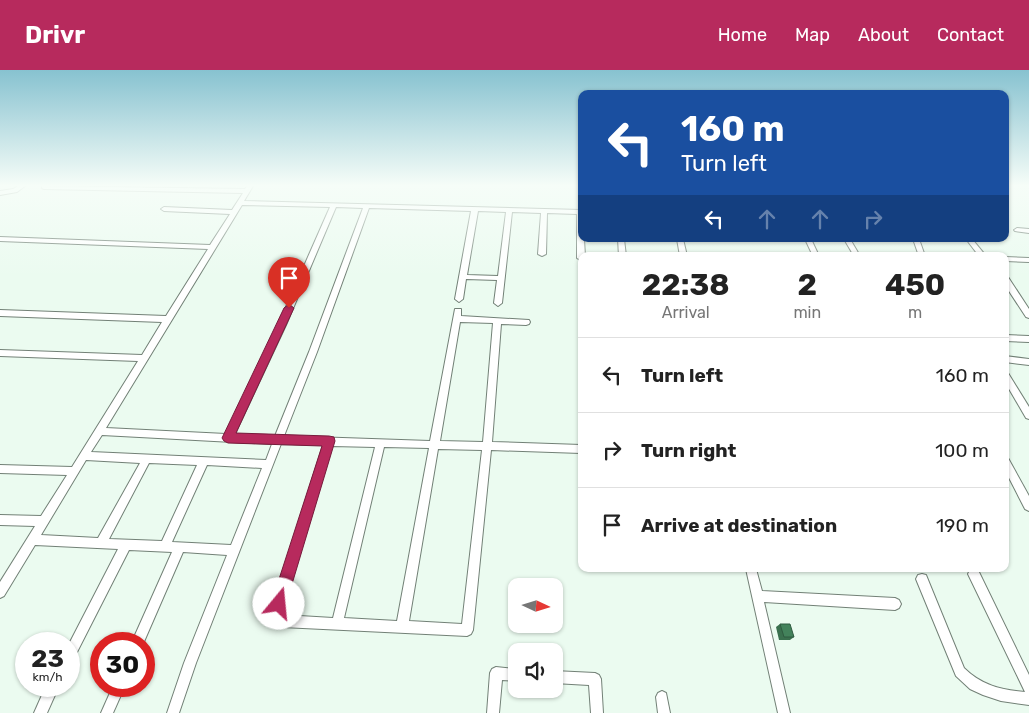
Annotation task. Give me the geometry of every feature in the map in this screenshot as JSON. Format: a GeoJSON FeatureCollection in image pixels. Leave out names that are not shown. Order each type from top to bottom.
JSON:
{"type":"FeatureCollection","features":[{"type":"Feature","properties":{"kind":"street"},"geometry":{"type":"LineString","coordinates":[[0,592],[231,216]]}},
{"type":"Feature","properties":{"kind":"street"},"geometry":{"type":"LineString","coordinates":[[228,438],[282,325],[329,216]]}},
{"type":"Feature","properties":{"kind":"street"},"geometry":{"type":"LineString","coordinates":[[173,713],[190,663],[331,307],[363,216]]}},
{"type":"Feature","properties":{"kind":"street"},"geometry":{"type":"LineString","coordinates":[[460,299],[474,216]]}},
{"type":"Feature","properties":{"kind":"street"},"geometry":{"type":"LineString","coordinates":[[498,303],[508,216]]}},
{"type":"Feature","properties":{"kind":"street"},"geometry":{"type":"LineString","coordinates":[[542,254],[544,216]]}},
{"type":"Feature","properties":{"kind":"street"},"geometry":{"type":"LineString","coordinates":[[1017,230],[1029,231]]}},
{"type":"Feature","properties":{"kind":"street"},"geometry":{"type":"LineString","coordinates":[[0,239],[212,247]]}},
{"type":"Feature","properties":{"kind":"street"},"geometry":{"type":"LineString","coordinates":[[971,242],[980,252]]}},
{"type":"Feature","properties":{"kind":"street"},"geometry":{"type":"LineString","coordinates":[[1009,259],[1029,260]]}},
{"type":"Feature","properties":{"kind":"street"},"geometry":{"type":"LineString","coordinates":[[464,277],[501,278]]}},
{"type":"Feature","properties":{"kind":"street"},"geometry":{"type":"LineString","coordinates":[[1009,285],[1029,316]]}},
{"type":"Feature","properties":{"kind":"street"},"geometry":{"type":"LineString","coordinates":[[0,313],[167,319]]}},
{"type":"Feature","properties":{"kind":"street"},"geometry":{"type":"LineString","coordinates":[[402,626],[458,315],[498,321],[526,322]]}},
{"type":"Feature","properties":{"kind":"street"},"geometry":{"type":"LineString","coordinates":[[329,441],[276,615],[277,619],[282,622],[466,630],[487,445],[498,321]]}},
{"type":"Feature","properties":{"kind":"street"},"geometry":{"type":"LineString","coordinates":[[1009,338],[1029,339]]}},
{"type":"Feature","properties":{"kind":"street"},"geometry":{"type":"LineString","coordinates":[[0,352],[143,358]]}},
{"type":"Feature","properties":{"kind":"street"},"geometry":{"type":"LineString","coordinates":[[1009,360],[1029,362]]}},
{"type":"Feature","properties":{"kind":"street"},"geometry":{"type":"LineString","coordinates":[[1009,382],[1029,415]]}},
{"type":"Feature","properties":{"kind":"street"},"geometry":{"type":"LineString","coordinates":[[98,431],[278,440],[435,443],[578,449]]}},
{"type":"Feature","properties":{"kind":"street"},"geometry":{"type":"LineString","coordinates":[[337,623],[381,442]]}},
{"type":"Feature","properties":{"kind":"street"},"geometry":{"type":"LineString","coordinates":[[83,456],[203,463],[268,464]]}},
{"type":"Feature","properties":{"kind":"street"},"geometry":{"type":"LineString","coordinates":[[101,544],[146,460]]}},
{"type":"Feature","properties":{"kind":"street"},"geometry":{"type":"LineString","coordinates":[[165,546],[203,463]]}},
{"type":"Feature","properties":{"kind":"street"},"geometry":{"type":"LineString","coordinates":[[1009,468],[1029,506]]}},
{"type":"Feature","properties":{"kind":"street"},"geometry":{"type":"LineString","coordinates":[[0,469],[74,471]]}},
{"type":"Feature","properties":{"kind":"street"},"geometry":{"type":"LineString","coordinates":[[0,520],[44,521]]}},
{"type":"Feature","properties":{"kind":"street"},"geometry":{"type":"LineString","coordinates":[[32,540],[235,550]]}},
{"type":"Feature","properties":{"kind":"street"},"geometry":{"type":"LineString","coordinates":[[80,635],[126,545]]}},
{"type":"Feature","properties":{"kind":"street"},"geometry":{"type":"LineString","coordinates":[[143,632],[180,547]]}},
{"type":"Feature","properties":{"kind":"street"},"geometry":{"type":"LineString","coordinates":[[752,572],[784,713]]}},
{"type":"Feature","properties":{"kind":"street"},"geometry":{"type":"LineString","coordinates":[[974,574],[1029,688]]}},
{"type":"Feature","properties":{"kind":"street"},"geometry":{"type":"LineString","coordinates":[[922,579],[960,672],[966,680],[977,688],[1029,699]]}},
{"type":"Feature","properties":{"kind":"street"},"geometry":{"type":"LineString","coordinates":[[757,596],[895,604]]}},
{"type":"Feature","properties":{"kind":"street"},"geometry":{"type":"LineString","coordinates":[[494,713],[496,673],[508,674]]}},
{"type":"Feature","properties":{"kind":"street"},"geometry":{"type":"LineString","coordinates":[[563,677],[595,679],[597,713]]}},
{"type":"Feature","properties":{"kind":"street"},"geometry":{"type":"LineString","coordinates":[[40,713],[48,697]]}},
{"type":"Feature","properties":{"kind":"street"},"geometry":{"type":"LineString","coordinates":[[107,713],[114,697]]}},
{"type":"Feature","properties":{"kind":"street"},"geometry":{"type":"LineString","coordinates":[[662,697],[664,713]]}},
{"type":"Feature","properties":{"kind":"building"},"geometry":{"type":"Polygon","coordinates":[[[780,624],[790,624],[794,637],[784,637],[780,624]]]}},
{"type":"Feature","properties":{"kind":"route"},"geometry":{"type":"LineString","coordinates":[[279,604],[329,441],[228,438],[289,308]]}}]}
